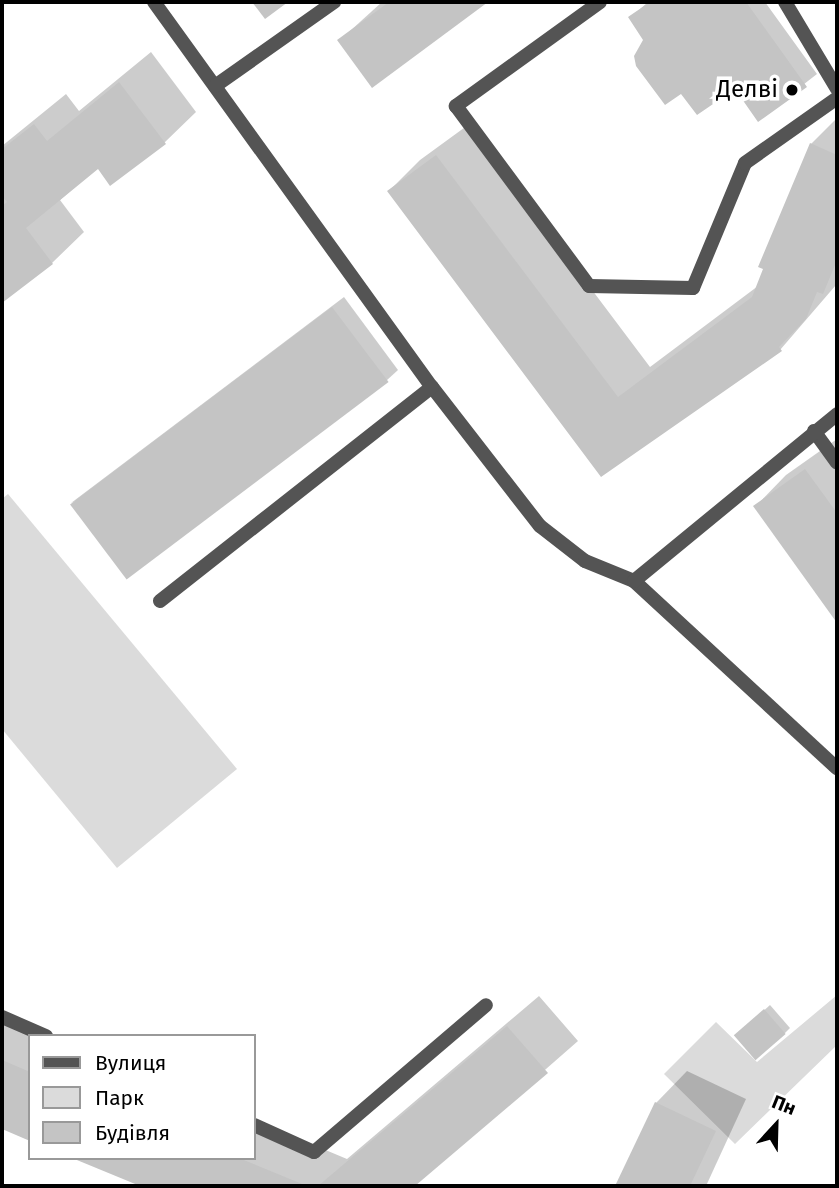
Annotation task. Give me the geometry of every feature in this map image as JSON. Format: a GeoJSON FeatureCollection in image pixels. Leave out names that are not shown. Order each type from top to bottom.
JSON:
{"type":"FeatureCollection","features":[{"type":"Feature","properties":{"kind":"street"},"geometry":{"type":"LineString","coordinates":[[154,2],[432,387],[540,526],[585,561],[634,581],[837,768]]}},
{"type":"Feature","properties":{"kind":"street"},"geometry":{"type":"LineString","coordinates":[[215,86],[334,2]]}},
{"type":"Feature","properties":{"kind":"street"},"geometry":{"type":"LineString","coordinates":[[600,2],[456,106],[589,286],[693,288],[746,163],[837,98]]}},
{"type":"Feature","properties":{"kind":"street"},"geometry":{"type":"LineString","coordinates":[[785,2],[837,89]]}},
{"type":"Feature","properties":{"kind":"street"},"geometry":{"type":"LineString","coordinates":[[160,601],[432,387]]}},
{"type":"Feature","properties":{"kind":"street"},"geometry":{"type":"LineString","coordinates":[[634,581],[837,414]]}},
{"type":"Feature","properties":{"kind":"street"},"geometry":{"type":"LineString","coordinates":[[814,431],[837,463]]}},
{"type":"Feature","properties":{"kind":"street"},"geometry":{"type":"LineString","coordinates":[[256,1126],[314,1152],[486,1005]]}},
{"type":"Feature","properties":{"kind":"street"},"geometry":{"type":"LineString","coordinates":[[2,1017],[41,1034]]}},
{"type":"Feature","properties":{"kind":"green space"},"geometry":{"type":"Polygon","coordinates":[[[8,494],[237,769],[117,868],[2,729],[2,499],[8,494]]]}},
{"type":"Feature","properties":{"kind":"green space"},"geometry":{"type":"Polygon","coordinates":[[[837,995],[837,1045],[735,1144],[664,1074],[716,1022],[757,1062],[837,995]]]}},
{"type":"Feature","properties":{"kind":"building"},"geometry":{"type":"Polygon","coordinates":[[[252,2],[288,2],[265,19],[252,2]]]}},
{"type":"Feature","properties":{"kind":"building"},"geometry":{"type":"Polygon","coordinates":[[[389,2],[488,2],[372,88],[337,40],[389,2]]]}},
{"type":"Feature","properties":{"kind":"building"},"geometry":{"type":"Polygon","coordinates":[[[650,2],[746,2],[807,87],[758,122],[735,89],[697,115],[681,94],[665,105],[636,66],[634,56],[643,40],[628,17],[650,2]]]}},
{"type":"Feature","properties":{"kind":"building"},"geometry":{"type":"Polygon","coordinates":[[[119,82],[166,144],[110,186],[98,169],[26,228],[53,264],[2,303],[2,206],[7,202],[2,196],[2,149],[34,124],[47,141],[119,82]]]}},
{"type":"Feature","properties":{"kind":"building"},"geometry":{"type":"Polygon","coordinates":[[[810,143],[837,155],[837,260],[823,294],[817,292],[806,319],[779,347],[782,351],[601,477],[387,191],[436,155],[618,397],[752,297],[763,269],[758,267],[810,143]]]}},
{"type":"Feature","properties":{"kind":"building"},"geometry":{"type":"Polygon","coordinates":[[[332,307],[389,382],[127,579],[70,504],[332,307]]]}},
{"type":"Feature","properties":{"kind":"building"},"geometry":{"type":"Polygon","coordinates":[[[805,469],[837,513],[837,623],[753,506],[805,469]]]}},
{"type":"Feature","properties":{"kind":"building"},"geometry":{"type":"Polygon","coordinates":[[[764,1009],[786,1034],[755,1060],[734,1035],[764,1009]]]}},
{"type":"Feature","properties":{"kind":"building"},"geometry":{"type":"Polygon","coordinates":[[[507,1026],[548,1073],[415,1186],[318,1186],[507,1026]]]}},
{"type":"Feature","properties":{"kind":"building"},"geometry":{"type":"Polygon","coordinates":[[[2,1060],[28,1071],[28,1140],[2,1129],[2,1060]]]}},
{"type":"Feature","properties":{"kind":"building"},"geometry":{"type":"Polygon","coordinates":[[[655,1102],[716,1131],[690,1186],[615,1186],[655,1102]]]}},
{"type":"Feature","properties":{"kind":"building"},"geometry":{"type":"Polygon","coordinates":[[[77,1160],[244,1160],[307,1186],[140,1186],[77,1160]]]}},
{"type":"Feature","properties":{"kind":"place","name":"Делві"},"geometry":{"type":"Point","coordinates":[792,90]}}]}
